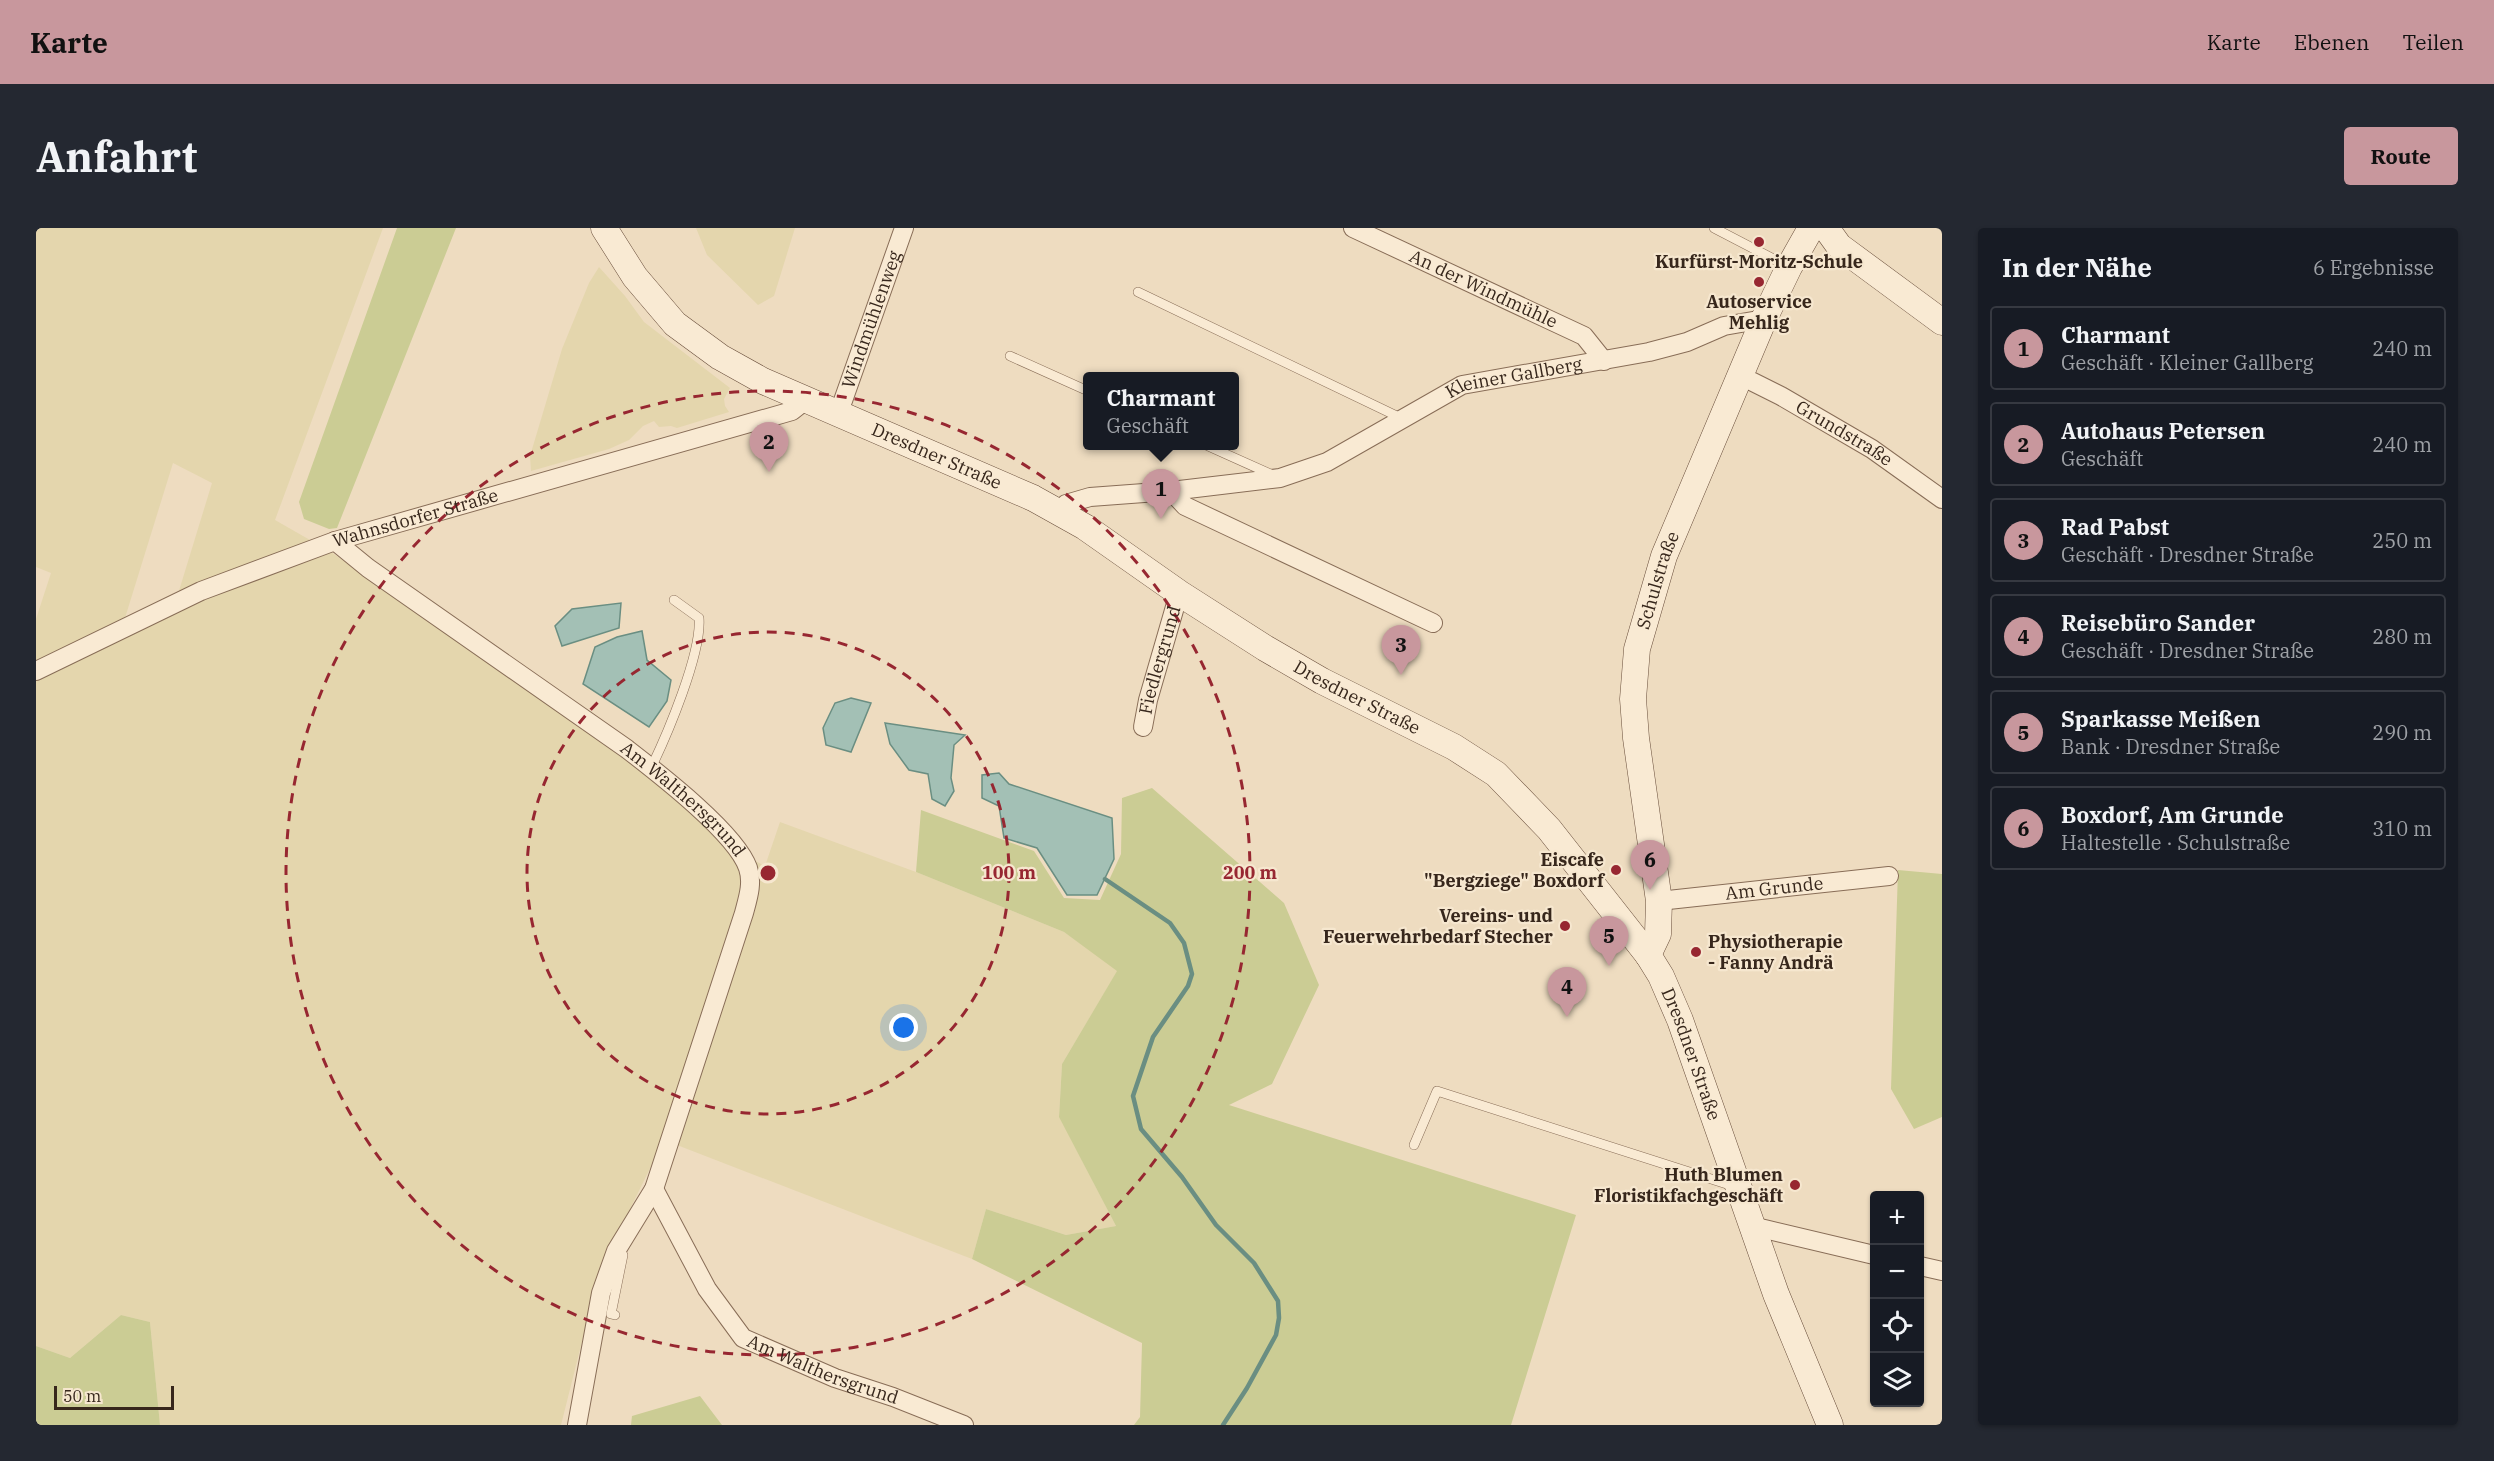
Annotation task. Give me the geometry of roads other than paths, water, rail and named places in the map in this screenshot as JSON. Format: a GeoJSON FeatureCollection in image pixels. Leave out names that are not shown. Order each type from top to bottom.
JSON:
{"type":"FeatureCollection","features":[{"type":"Feature","properties":{"kind":"main road","name":"Dresdner Straße"},"geometry":{"type":"LineString","coordinates":[[604,228],[635,277],[675,324],[741,370],[1009,486],[1058,511],[1265,648],[1322,681],[1454,747],[1496,774],[1549,830],[1648,955],[1661,976],[1678,1014],[1780,1305],[1830,1425]]}},
{"type":"Feature","properties":{"kind":"main road","name":"Schulstraße"},"geometry":{"type":"LineString","coordinates":[[1648,955],[1658,934],[1659,901],[1636,738],[1633,699],[1637,649],[1664,556],[1764,319],[1811,228]]}},
{"type":"Feature","properties":{"kind":"main road"},"geometry":{"type":"LineString","coordinates":[[1826,228],[1839,246],[1942,322]]}},
{"type":"Feature","properties":{"kind":"street","name":"Windmühlenweg"},"geometry":{"type":"LineString","coordinates":[[839,412],[904,228]]}},
{"type":"Feature","properties":{"kind":"street","name":"An der Windmühle"},"geometry":{"type":"LineString","coordinates":[[1353,228],[1584,336],[1604,361]]}},
{"type":"Feature","properties":{"kind":"street","name":"Kleiner Gallberg"},"geometry":{"type":"LineString","coordinates":[[1058,511],[1066,504],[1090,496],[1171,491],[1280,478],[1327,462],[1462,385],[1604,361],[1687,342],[1724,326],[1764,319]]}},
{"type":"Feature","properties":{"kind":"street","name":"Grundstraße"},"geometry":{"type":"LineString","coordinates":[[1741,376],[1781,396],[1872,449],[1942,499]]}},
{"type":"Feature","properties":{"kind":"street","name":"Wahnsdorfer Straße"},"geometry":{"type":"LineString","coordinates":[[36,671],[201,591],[335,541],[792,411],[806,400]]}},
{"type":"Feature","properties":{"kind":"street"},"geometry":{"type":"LineString","coordinates":[[1171,491],[1185,506],[1433,623]]}},
{"type":"Feature","properties":{"kind":"street","name":"Am Walthersgrund"},"geometry":{"type":"LineString","coordinates":[[335,541],[368,568],[651,768],[710,820],[740,851],[749,869],[750,890],[654,1189],[616,1251],[602,1293],[577,1425]]}},
{"type":"Feature","properties":{"kind":"street","name":"Fiedlergrund"},"geometry":{"type":"LineString","coordinates":[[1143,727],[1148,700],[1179,592]]}},
{"type":"Feature","properties":{"kind":"street","name":"Am Grunde"},"geometry":{"type":"LineString","coordinates":[[1659,901],[1889,876]]}},
{"type":"Feature","properties":{"kind":"street","name":"Am Walthersgrund"},"geometry":{"type":"LineString","coordinates":[[654,1189],[707,1289],[743,1338],[835,1378],[893,1397],[964,1425]]}},
{"type":"Feature","properties":{"kind":"street"},"geometry":{"type":"LineString","coordinates":[[1752,1226],[1870,1254]]}},
{"type":"Feature","properties":{"kind":"street"},"geometry":{"type":"LineString","coordinates":[[1924,1267],[1942,1271]]}},
{"type":"Feature","properties":{"kind":"lane"},"geometry":{"type":"LineString","coordinates":[[1714,228],[1789,267]]}},
{"type":"Feature","properties":{"kind":"lane"},"geometry":{"type":"LineString","coordinates":[[1138,291],[1403,419]]}},
{"type":"Feature","properties":{"kind":"lane"},"geometry":{"type":"LineString","coordinates":[[1010,356],[1083,389]]}},
{"type":"Feature","properties":{"kind":"lane"},"geometry":{"type":"LineString","coordinates":[[1217,450],[1280,478]]}},
{"type":"Feature","properties":{"kind":"lane"},"geometry":{"type":"LineString","coordinates":[[651,768],[682,690],[700,627],[699,618],[674,600]]}},
{"type":"Feature","properties":{"kind":"lane"},"geometry":{"type":"LineString","coordinates":[[1414,1145],[1437,1091],[1738,1187]]}},
{"type":"Feature","properties":{"kind":"lane"},"geometry":{"type":"LineString","coordinates":[[615,1315],[611,1314],[620,1266],[626,1244],[637,1227],[644,1206]]}},
{"type":"Feature","properties":{"kind":"waterway"},"geometry":{"type":"LineString","coordinates":[[1105,879],[1170,923],[1184,943],[1192,974],[1188,986],[1153,1037],[1133,1096],[1141,1129],[1182,1177],[1216,1225],[1254,1263],[1278,1301],[1279,1318],[1276,1335],[1247,1388],[1223,1425]]}},
{"type":"Feature","properties":{"kind":"place","name":"Kurfürst-Moritz-Schule"},"geometry":{"type":"Point","coordinates":[1759,242]}},
{"type":"Feature","properties":{"kind":"place","name":"Autoservice Mehlig"},"geometry":{"type":"Point","coordinates":[1759,282]}},
{"type":"Feature","properties":{"kind":"place","name":"Autohaus Petersen"},"geometry":{"type":"Point","coordinates":[769,472]}},
{"type":"Feature","properties":{"kind":"place","name":"Charmant"},"geometry":{"type":"Point","coordinates":[1161,519]}},
{"type":"Feature","properties":{"kind":"place","name":"Rad Pabst"},"geometry":{"type":"Point","coordinates":[1401,675]}},
{"type":"Feature","properties":{"kind":"place","name":"Eiscafe \"Bergziege\" Boxdorf"},"geometry":{"type":"Point","coordinates":[1616,870]}},
{"type":"Feature","properties":{"kind":"place","name":"Boxdorf, Am Grunde"},"geometry":{"type":"Point","coordinates":[1650,890]}},
{"type":"Feature","properties":{"kind":"place","name":"Vereins- und Feuerwehrbedarf Stecher"},"geometry":{"type":"Point","coordinates":[1565,926]}},
{"type":"Feature","properties":{"kind":"place","name":"Physiotherapie - Fanny Andrä"},"geometry":{"type":"Point","coordinates":[1696,952]}},
{"type":"Feature","properties":{"kind":"place","name":"Sparkasse Meißen"},"geometry":{"type":"Point","coordinates":[1609,966]}},
{"type":"Feature","properties":{"kind":"place","name":"Reisebüro Sander"},"geometry":{"type":"Point","coordinates":[1567,1017]}},
{"type":"Feature","properties":{"kind":"place","name":"Huth Blumen Floristikfachgeschäft"},"geometry":{"type":"Point","coordinates":[1795,1185]}}]}
